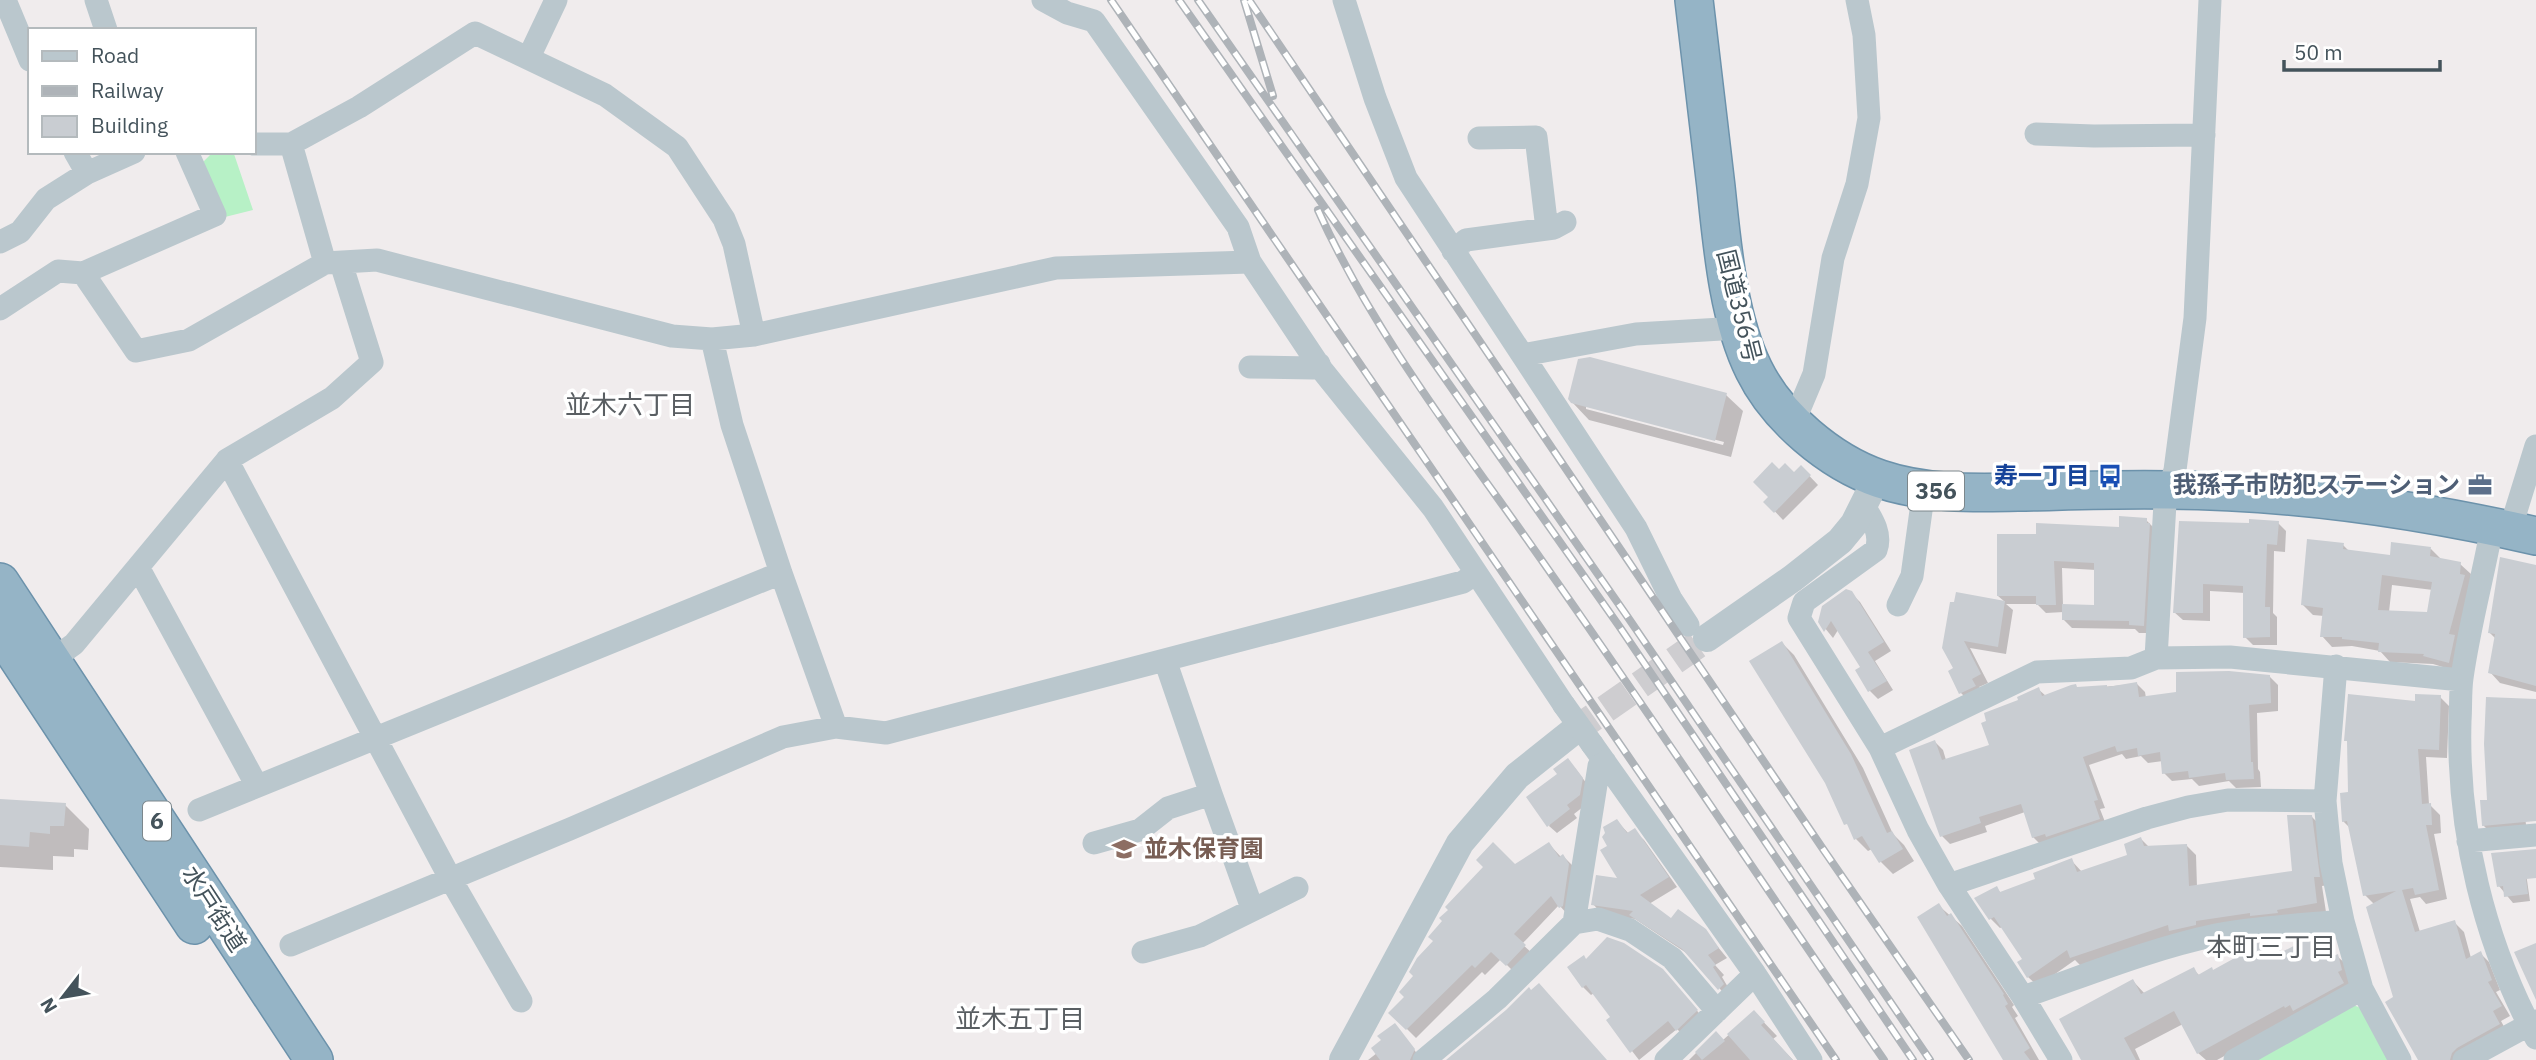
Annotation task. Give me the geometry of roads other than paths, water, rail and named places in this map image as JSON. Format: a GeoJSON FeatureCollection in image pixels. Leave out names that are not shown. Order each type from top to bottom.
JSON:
{"type":"FeatureCollection","features":[{"type":"Feature","properties":{"kind":"highway","name":"国道356号"},"geometry":{"type":"LineString","coordinates":[[1694,0],[1724,258],[1739,328],[1758,378],[1768,396],[1793,424],[1852,467],[1870,492],[1924,489],[1982,493],[2170,489],[2356,504],[2513,531]]}},
{"type":"Feature","properties":{"kind":"highway","name":"水戸街道"},"geometry":{"type":"LineString","coordinates":[[0,582],[41,668],[284,1060]]}},
{"type":"Feature","properties":{"kind":"highway","name":"水戸街道"},"geometry":{"type":"LineString","coordinates":[[0,631],[41,668],[314,1060]]}},
{"type":"Feature","properties":{"kind":"street"},"geometry":{"type":"LineString","coordinates":[[5,0],[28,55]]}},
{"type":"Feature","properties":{"kind":"street"},"geometry":{"type":"LineString","coordinates":[[96,0],[105,28]]}},
{"type":"Feature","properties":{"kind":"street"},"geometry":{"type":"LineString","coordinates":[[528,57],[556,0]]}},
{"type":"Feature","properties":{"kind":"street"},"geometry":{"type":"LineString","coordinates":[[1043,0],[1067,13],[1094,21],[1238,227],[1250,262],[1319,364],[1433,508],[1589,746],[1755,974],[1811,1060]]}},
{"type":"Feature","properties":{"kind":"street"},"geometry":{"type":"LineString","coordinates":[[1344,0],[1391,145],[1406,178],[1636,528],[1671,599],[1698,632],[1793,578],[1840,541],[1854,524],[1870,492]]}},
{"type":"Feature","properties":{"kind":"street"},"geometry":{"type":"LineString","coordinates":[[1793,424],[1814,374],[1833,258],[1857,184],[1869,118],[1864,35],[1857,0]]}},
{"type":"Feature","properties":{"kind":"street"},"geometry":{"type":"LineString","coordinates":[[2156,658],[2165,503],[2170,489],[2195,318],[2210,0]]}},
{"type":"Feature","properties":{"kind":"street"},"geometry":{"type":"LineString","coordinates":[[256,144],[291,144],[359,107],[475,33],[605,94],[677,147],[724,219],[734,244],[754,335]]}},
{"type":"Feature","properties":{"kind":"street"},"geometry":{"type":"LineString","coordinates":[[2036,134],[2204,135]]}},
{"type":"Feature","properties":{"kind":"street"},"geometry":{"type":"LineString","coordinates":[[1453,251],[1466,240],[1556,225],[1536,137],[1479,138]]}},
{"type":"Feature","properties":{"kind":"street"},"geometry":{"type":"LineString","coordinates":[[41,668],[74,645],[226,460],[332,397],[372,362],[291,144]]}},
{"type":"Feature","properties":{"kind":"street"},"geometry":{"type":"LineString","coordinates":[[76,154],[87,173]]}},
{"type":"Feature","properties":{"kind":"street"},"geometry":{"type":"LineString","coordinates":[[0,242],[20,232],[46,200],[87,173],[130,154]]}},
{"type":"Feature","properties":{"kind":"street"},"geometry":{"type":"LineString","coordinates":[[0,309],[58,271],[83,273],[215,215],[188,154]]}},
{"type":"Feature","properties":{"kind":"street"},"geometry":{"type":"LineString","coordinates":[[83,273],[136,351],[190,340],[333,263],[377,260],[673,336],[712,339],[797,327],[900,301],[1056,268],[1250,262]]}},
{"type":"Feature","properties":{"kind":"street"},"geometry":{"type":"LineString","coordinates":[[1523,355],[1636,334],[1739,328]]}},
{"type":"Feature","properties":{"kind":"street"},"geometry":{"type":"LineString","coordinates":[[712,339],[733,425],[781,573],[836,727]]}},
{"type":"Feature","properties":{"kind":"street"},"geometry":{"type":"LineString","coordinates":[[1250,368],[1313,368],[1319,364]]}},
{"type":"Feature","properties":{"kind":"street"},"geometry":{"type":"LineString","coordinates":[[2465,1060],[2533,1028],[2503,967],[2486,914],[2468,841],[2459,759],[2461,680],[2513,531],[2536,446]]}},
{"type":"Feature","properties":{"kind":"street"},"geometry":{"type":"LineString","coordinates":[[226,460],[450,878],[521,1001]]}},
{"type":"Feature","properties":{"kind":"street"},"geometry":{"type":"LineString","coordinates":[[1898,606],[1912,576],[1924,489]]}},
{"type":"Feature","properties":{"kind":"street"},"geometry":{"type":"LineString","coordinates":[[1870,492],[1879,544],[1876,550],[1804,602],[1799,618],[1880,748],[1918,830],[1949,886],[2023,997],[2061,1060]]}},
{"type":"Feature","properties":{"kind":"street"},"geometry":{"type":"LineString","coordinates":[[138,567],[257,786]]}},
{"type":"Feature","properties":{"kind":"street"},"geometry":{"type":"LineString","coordinates":[[199,810],[781,573]]}},
{"type":"Feature","properties":{"kind":"street"},"geometry":{"type":"LineString","coordinates":[[291,945],[783,737],[836,727],[886,733],[1463,582],[1475,574]]}},
{"type":"Feature","properties":{"kind":"street"},"geometry":{"type":"LineString","coordinates":[[1880,748],[2037,672],[2131,668],[2156,658],[2230,657],[2461,680]]}},
{"type":"Feature","properties":{"kind":"street"},"geometry":{"type":"LineString","coordinates":[[1165,660],[1252,908]]}},
{"type":"Feature","properties":{"kind":"street"},"geometry":{"type":"LineString","coordinates":[[2336,666],[2325,801],[2331,863],[2343,921],[2362,989],[2400,1060]]}},
{"type":"Feature","properties":{"kind":"street"},"geometry":{"type":"LineString","coordinates":[[1574,923],[1599,766],[1589,746]]}},
{"type":"Feature","properties":{"kind":"street"},"geometry":{"type":"LineString","coordinates":[[1343,1060],[1460,843],[1517,776],[1589,746]]}},
{"type":"Feature","properties":{"kind":"street"},"geometry":{"type":"LineString","coordinates":[[1094,843],[1140,830],[1168,808],[1210,794]]}},
{"type":"Feature","properties":{"kind":"street"},"geometry":{"type":"LineString","coordinates":[[1949,886],[2147,818],[2188,807],[2228,800],[2325,801]]}},
{"type":"Feature","properties":{"kind":"street"},"geometry":{"type":"LineString","coordinates":[[2468,841],[2536,835]]}},
{"type":"Feature","properties":{"kind":"street"},"geometry":{"type":"LineString","coordinates":[[1143,952],[1200,936],[1297,888]]}},
{"type":"Feature","properties":{"kind":"street"},"geometry":{"type":"LineString","coordinates":[[1424,1060],[1497,999],[1574,923],[1598,919],[1630,930],[1672,958],[1717,1010]]}},
{"type":"Feature","properties":{"kind":"street"},"geometry":{"type":"LineString","coordinates":[[2023,997],[2171,946],[2217,935],[2343,921]]}},
{"type":"Feature","properties":{"kind":"street"},"geometry":{"type":"LineString","coordinates":[[1666,1060],[1755,974]]}},
{"type":"Feature","properties":{"kind":"street"},"geometry":{"type":"LineString","coordinates":[[2235,1060],[2362,989]]}},
{"type":"Feature","properties":{"kind":"tunnel"},"geometry":{"type":"LineString","coordinates":[[1571,733],[1707,638]]}},
{"type":"Feature","properties":{"kind":"railway"},"geometry":{"type":"LineString","coordinates":[[1111,0],[1836,1060]]}},
{"type":"Feature","properties":{"kind":"railway"},"geometry":{"type":"LineString","coordinates":[[1179,0],[1619,626],[1913,1060]]}},
{"type":"Feature","properties":{"kind":"railway"},"geometry":{"type":"LineString","coordinates":[[1198,0],[1627,616],[1930,1060]]}},
{"type":"Feature","properties":{"kind":"railway"},"geometry":{"type":"LineString","coordinates":[[1244,0],[1273,96]]}},
{"type":"Feature","properties":{"kind":"railway"},"geometry":{"type":"LineString","coordinates":[[1249,0],[1823,849],[1969,1060]]}},
{"type":"Feature","properties":{"kind":"railway"},"geometry":{"type":"LineString","coordinates":[[1318,210],[1341,258],[1396,352],[1594,635],[1884,1060]]}},
{"type":"Feature","properties":{"kind":"place","name":"寿一丁目"},"geometry":{"type":"Point","coordinates":[2110,476]}},
{"type":"Feature","properties":{"kind":"place","name":"我孫子市防犯ステーション"},"geometry":{"type":"Point","coordinates":[2480,485]}},
{"type":"Feature","properties":{"kind":"place","name":"並木保育園"},"geometry":{"type":"Point","coordinates":[1124,849]}},
{"type":"Feature","properties":{"kind":"district","name":"並木六丁目"},"geometry":{"type":"Point","coordinates":[630,405]}},
{"type":"Feature","properties":{"kind":"district","name":"本町三丁目"},"geometry":{"type":"Point","coordinates":[2271,947]}},
{"type":"Feature","properties":{"kind":"district","name":"並木五丁目"},"geometry":{"type":"Point","coordinates":[1020,1019]}}]}
